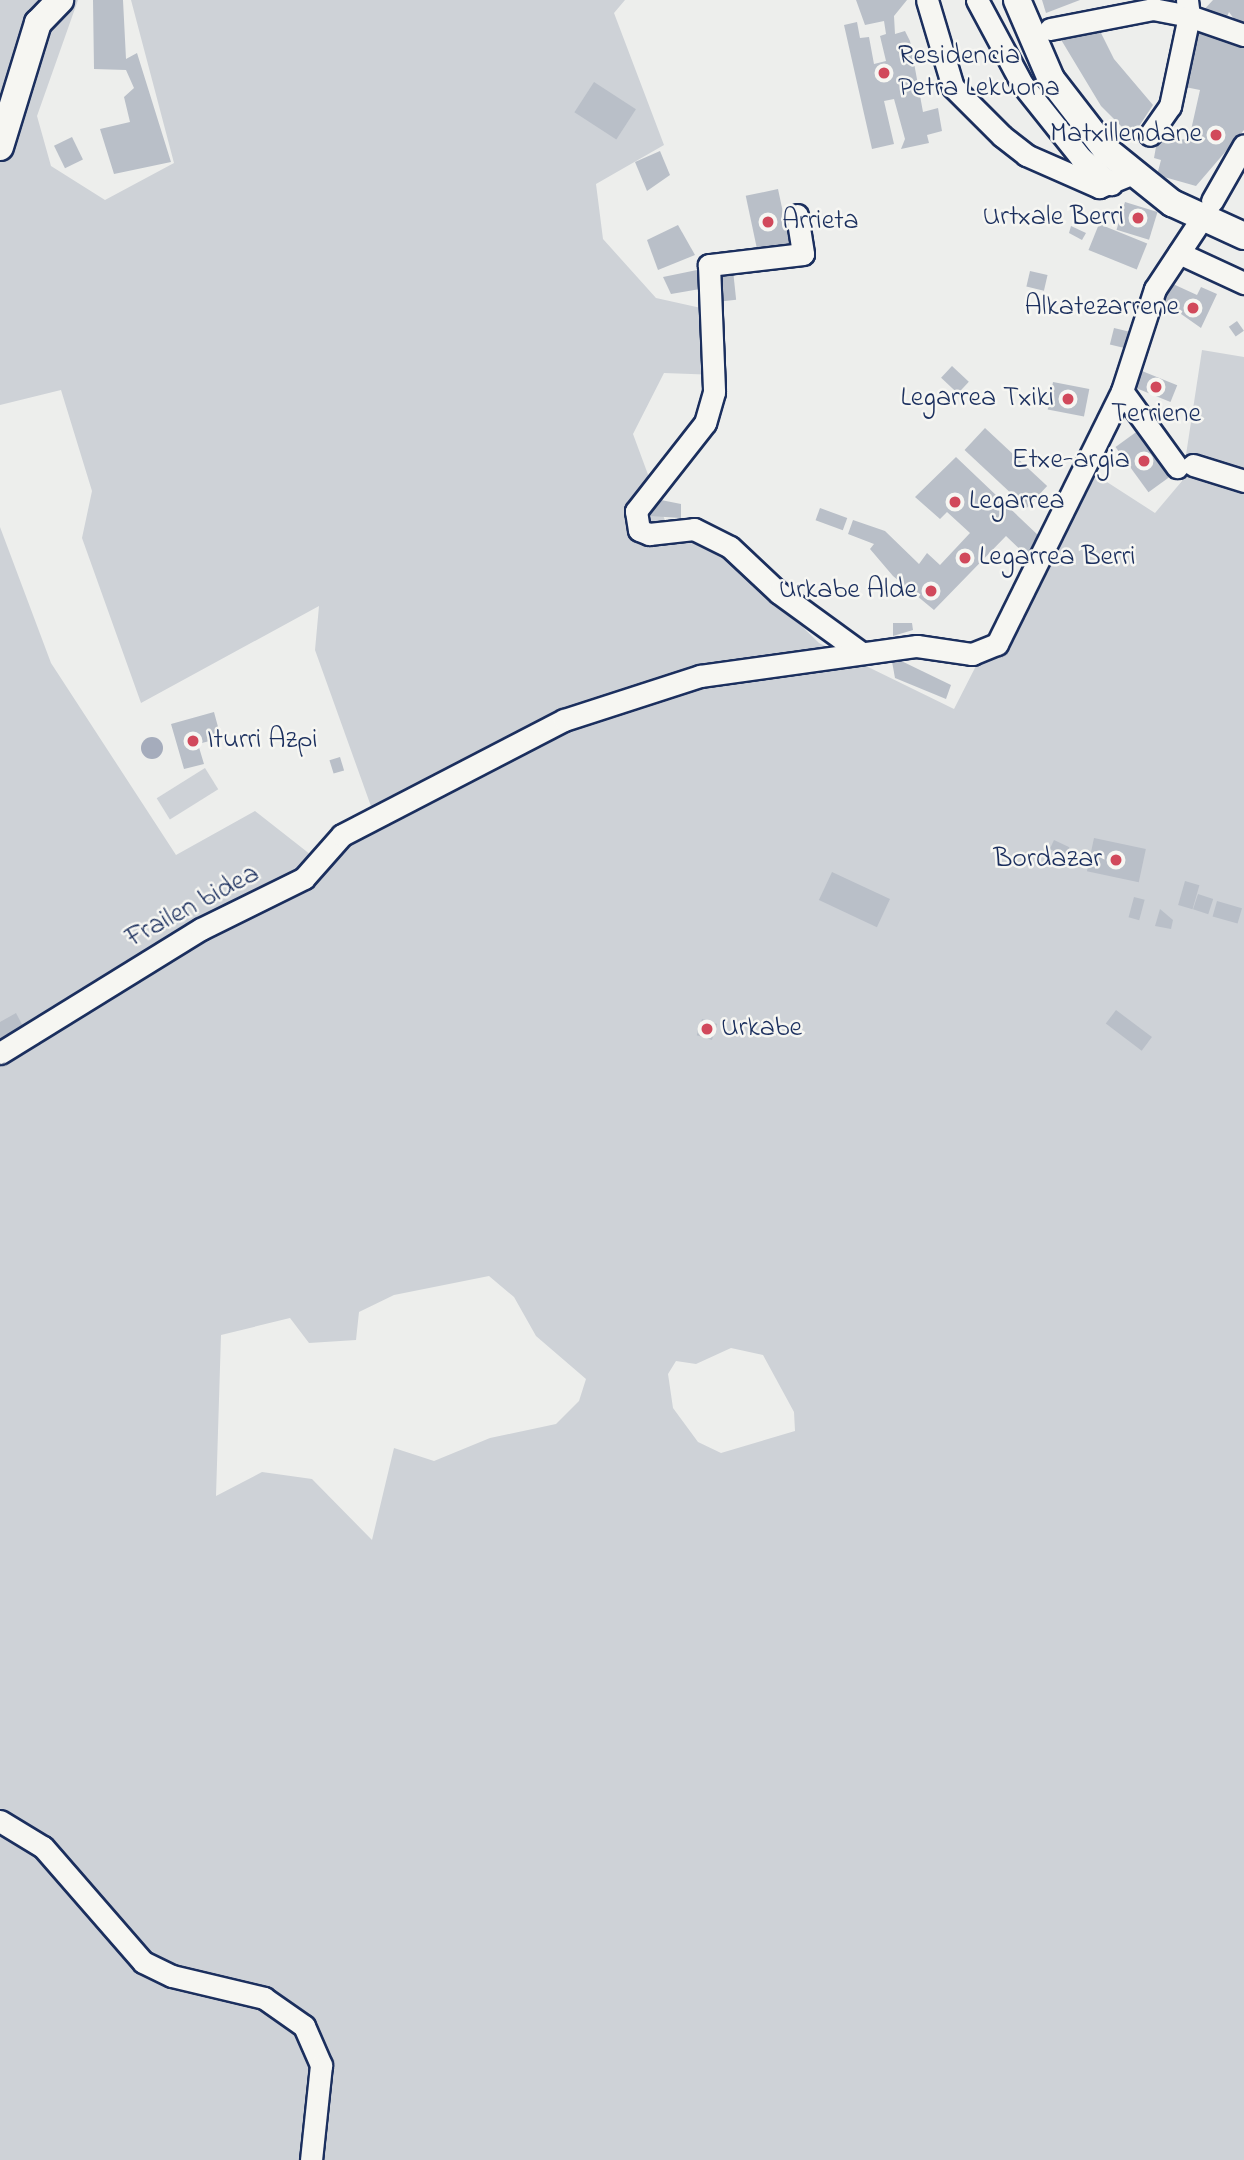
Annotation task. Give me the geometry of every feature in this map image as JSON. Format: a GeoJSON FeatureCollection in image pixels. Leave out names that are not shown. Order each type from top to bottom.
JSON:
{"type":"FeatureCollection","features":[{"type":"Feature","properties":{"kind":"main road"},"geometry":{"type":"LineString","coordinates":[[0,147],[38,23],[61,0]]}},
{"type":"Feature","properties":{"kind":"main road"},"geometry":{"type":"LineString","coordinates":[[1017,0],[1051,79],[1121,179],[1207,210],[1244,236]]}},
{"type":"Feature","properties":{"kind":"street"},"geometry":{"type":"LineString","coordinates":[[927,0],[953,87],[972,110],[1026,155],[1099,187],[1121,179]]}},
{"type":"Feature","properties":{"kind":"street"},"geometry":{"type":"LineString","coordinates":[[977,0],[1022,84],[1081,158],[1121,179]]}},
{"type":"Feature","properties":{"kind":"street"},"geometry":{"type":"LineString","coordinates":[[1150,135],[1170,106],[1188,8]]}},
{"type":"Feature","properties":{"kind":"street"},"geometry":{"type":"LineString","coordinates":[[1050,29],[1153,9],[1188,8],[1244,35]]}},
{"type":"Feature","properties":{"kind":"street","name":"Frailen bidea"},"geometry":{"type":"LineString","coordinates":[[0,1053],[201,929],[277,896],[304,878],[342,835],[405,805],[564,720],[679,680],[860,652],[917,646],[972,654],[997,644],[1122,391],[1155,289],[1207,210],[1244,145]]}},
{"type":"Feature","properties":{"kind":"street"},"geometry":{"type":"LineString","coordinates":[[797,215],[803,254],[709,265],[714,392],[705,422],[636,511],[639,530],[649,534],[694,529],[730,547],[779,593],[860,652]]}},
{"type":"Feature","properties":{"kind":"street"},"geometry":{"type":"LineString","coordinates":[[1179,253],[1244,283]]}},
{"type":"Feature","properties":{"kind":"street"},"geometry":{"type":"LineString","coordinates":[[1122,391],[1185,466],[1244,481]]}},
{"type":"Feature","properties":{"kind":"street"},"geometry":{"type":"LineString","coordinates":[[0,1821],[43,1847],[143,1962],[172,1976],[264,1998],[304,2026],[321,2065],[311,2160]]}},
{"type":"Feature","properties":{"kind":"shaded area"},"geometry":{"type":"Polygon","coordinates":[[[0,0],[78,0],[37,116],[51,166],[105,200],[174,163],[131,0],[625,0],[614,13],[664,145],[596,184],[603,239],[656,298],[710,310],[718,375],[664,373],[633,434],[670,534],[710,537],[819,643],[954,709],[1079,464],[1155,513],[1182,481],[1202,350],[1244,357],[1244,2160],[0,2160],[0,527],[51,663],[176,855],[255,811],[320,862],[377,823],[315,650],[319,606],[141,703],[82,538],[92,491],[61,390],[0,405],[0,0]],[[489,1276],[394,1295],[359,1312],[356,1340],[309,1343],[290,1318],[221,1335],[216,1496],[262,1472],[312,1479],[372,1540],[394,1448],[434,1461],[490,1438],[556,1424],[579,1401],[586,1379],[536,1336],[514,1297],[489,1276]],[[731,1348],[696,1364],[676,1361],[668,1374],[673,1408],[698,1442],[721,1453],[795,1431],[794,1412],[763,1355],[731,1348]]]}},
{"type":"Feature","properties":{"kind":"shaded area"},"geometry":{"type":"Polygon","coordinates":[[[205,768],[218,789],[170,819],[157,798],[205,768]]]}},
{"type":"Feature","properties":{"kind":"water"},"geometry":{"type":"Polygon","coordinates":[[[152,737],[160,740],[163,748],[160,756],[152,759],[144,756],[141,748],[144,740],[152,737]]]}},
{"type":"Feature","properties":{"kind":"building"},"geometry":{"type":"Polygon","coordinates":[[[93,0],[123,0],[126,59],[137,53],[171,162],[114,174],[100,129],[130,122],[124,97],[134,88],[126,70],[94,69],[93,0]]]}},
{"type":"Feature","properties":{"kind":"building","name":"Residencia Petra Lekuona"},"geometry":{"type":"Polygon","coordinates":[[[856,0],[907,0],[894,16],[895,34],[905,31],[910,41],[923,112],[938,108],[942,131],[927,135],[929,143],[901,149],[905,139],[894,99],[884,101],[894,144],[872,149],[844,25],[857,22],[860,38],[869,37],[874,64],[886,61],[880,36],[886,34],[884,21],[865,25],[856,0]]]}},
{"type":"Feature","properties":{"kind":"building"},"geometry":{"type":"Polygon","coordinates":[[[1042,0],[1080,0],[1046,13],[1042,0]]]}},
{"type":"Feature","properties":{"kind":"building"},"geometry":{"type":"Polygon","coordinates":[[[1213,0],[1244,0],[1244,33],[1229,12],[1224,24],[1201,13],[1213,0]]]}},
{"type":"Feature","properties":{"kind":"building"},"geometry":{"type":"Polygon","coordinates":[[[1097,25],[1114,59],[1153,105],[1132,137],[1101,106],[1057,33],[1097,25]]]}},
{"type":"Feature","properties":{"kind":"building"},"geometry":{"type":"Polygon","coordinates":[[[1198,27],[1244,36],[1244,130],[1196,186],[1157,175],[1161,160],[1154,158],[1157,141],[1189,139],[1200,90],[1185,87],[1198,27]]]}},
{"type":"Feature","properties":{"kind":"building"},"geometry":{"type":"Polygon","coordinates":[[[594,82],[636,109],[616,139],[574,112],[594,82]]]}},
{"type":"Feature","properties":{"kind":"building"},"geometry":{"type":"Polygon","coordinates":[[[72,137],[83,159],[65,168],[54,146],[72,137]]]}},
{"type":"Feature","properties":{"kind":"building"},"geometry":{"type":"Polygon","coordinates":[[[660,151],[670,175],[647,191],[635,162],[660,151]]]}},
{"type":"Feature","properties":{"kind":"building","name":"Arrieta"},"geometry":{"type":"Polygon","coordinates":[[[778,189],[791,249],[758,256],[746,196],[778,189]]]}},
{"type":"Feature","properties":{"kind":"building","name":"Urtxale Berri"},"geometry":{"type":"Polygon","coordinates":[[[1125,202],[1158,212],[1149,240],[1117,230],[1125,202]]]}},
{"type":"Feature","properties":{"kind":"building"},"geometry":{"type":"Polygon","coordinates":[[[1099,224],[1147,243],[1137,269],[1089,250],[1099,224]]]}},
{"type":"Feature","properties":{"kind":"building"},"geometry":{"type":"Polygon","coordinates":[[[678,225],[695,255],[658,270],[647,240],[678,225]]]}},
{"type":"Feature","properties":{"kind":"building"},"geometry":{"type":"Polygon","coordinates":[[[1071,226],[1086,233],[1082,240],[1069,233],[1071,226]]]}},
{"type":"Feature","properties":{"kind":"building"},"geometry":{"type":"Polygon","coordinates":[[[697,270],[700,289],[671,294],[663,277],[697,270]]]}},
{"type":"Feature","properties":{"kind":"building"},"geometry":{"type":"Polygon","coordinates":[[[733,270],[736,300],[716,302],[713,272],[733,270]]]}},
{"type":"Feature","properties":{"kind":"building"},"geometry":{"type":"Polygon","coordinates":[[[1030,271],[1048,275],[1044,291],[1026,287],[1030,271]]]}},
{"type":"Feature","properties":{"kind":"building","name":"Alkatezarrene"},"geometry":{"type":"Polygon","coordinates":[[[1173,284],[1197,295],[1201,287],[1217,294],[1201,328],[1164,302],[1173,284]]]}},
{"type":"Feature","properties":{"kind":"building"},"geometry":{"type":"Polygon","coordinates":[[[1237,321],[1244,331],[1236,337],[1229,327],[1237,321]]]}},
{"type":"Feature","properties":{"kind":"building"},"geometry":{"type":"Polygon","coordinates":[[[1114,328],[1130,332],[1125,348],[1110,344],[1114,328]]]}},
{"type":"Feature","properties":{"kind":"building"},"geometry":{"type":"Polygon","coordinates":[[[952,366],[969,382],[958,393],[941,378],[952,366]]]}},
{"type":"Feature","properties":{"kind":"building","name":"Terriene"},"geometry":{"type":"Polygon","coordinates":[[[1142,371],[1177,385],[1170,402],[1135,388],[1142,371]]]}},
{"type":"Feature","properties":{"kind":"building","name":"Legarrea Txiki"},"geometry":{"type":"Polygon","coordinates":[[[1053,382],[1089,389],[1084,417],[1048,409],[1053,382]]]}},
{"type":"Feature","properties":{"kind":"building"},"geometry":{"type":"Polygon","coordinates":[[[985,428],[1047,486],[1027,508],[965,450],[985,428]]]}},
{"type":"Feature","properties":{"kind":"building","name":"Etxe-argia"},"geometry":{"type":"Polygon","coordinates":[[[1139,430],[1172,475],[1148,492],[1116,447],[1139,430]]]}},
{"type":"Feature","properties":{"kind":"building"},"geometry":{"type":"Polygon","coordinates":[[[956,457],[1040,537],[1029,558],[1006,536],[934,610],[893,576],[870,549],[874,544],[848,534],[853,520],[885,531],[919,564],[927,553],[940,565],[970,533],[947,512],[940,519],[915,497],[956,457]]]}},
{"type":"Feature","properties":{"kind":"building"},"geometry":{"type":"Polygon","coordinates":[[[651,498],[681,504],[681,518],[650,516],[651,498]]]}},
{"type":"Feature","properties":{"kind":"building"},"geometry":{"type":"Polygon","coordinates":[[[820,508],[847,518],[843,530],[816,520],[820,508]]]}},
{"type":"Feature","properties":{"kind":"building"},"geometry":{"type":"Polygon","coordinates":[[[893,623],[912,623],[913,630],[893,636],[893,623]]]}},
{"type":"Feature","properties":{"kind":"building"},"geometry":{"type":"Polygon","coordinates":[[[891,656],[951,685],[946,699],[895,678],[891,656]]]}},
{"type":"Feature","properties":{"kind":"building","name":"Iturri Azpi"},"geometry":{"type":"Polygon","coordinates":[[[214,712],[221,738],[198,744],[204,764],[184,769],[171,724],[214,712]]]}},
{"type":"Feature","properties":{"kind":"building"},"geometry":{"type":"Polygon","coordinates":[[[340,757],[344,770],[334,774],[329,760],[340,757]]]}},
{"type":"Feature","properties":{"kind":"building","name":"Bordazar"},"geometry":{"type":"Polygon","coordinates":[[[1094,838],[1146,849],[1139,882],[1087,871],[1094,838]]]}},
{"type":"Feature","properties":{"kind":"building"},"geometry":{"type":"Polygon","coordinates":[[[1054,840],[1069,847],[1065,856],[1050,849],[1054,840]]]}},
{"type":"Feature","properties":{"kind":"building"},"geometry":{"type":"Polygon","coordinates":[[[832,872],[890,899],[877,927],[819,900],[832,872]]]}},
{"type":"Feature","properties":{"kind":"building"},"geometry":{"type":"Polygon","coordinates":[[[1185,881],[1199,885],[1193,909],[1178,905],[1185,881]]]}},
{"type":"Feature","properties":{"kind":"building"},"geometry":{"type":"Polygon","coordinates":[[[1198,894],[1213,899],[1208,914],[1193,909],[1198,894]]]}},
{"type":"Feature","properties":{"kind":"building"},"geometry":{"type":"Polygon","coordinates":[[[1134,897],[1145,900],[1139,920],[1129,917],[1134,897]]]}},
{"type":"Feature","properties":{"kind":"building"},"geometry":{"type":"Polygon","coordinates":[[[1217,901],[1242,908],[1238,924],[1213,916],[1217,901]]]}},
{"type":"Feature","properties":{"kind":"building"},"geometry":{"type":"Polygon","coordinates":[[[1160,909],[1173,920],[1171,929],[1155,926],[1160,909]]]}},
{"type":"Feature","properties":{"kind":"building"},"geometry":{"type":"Polygon","coordinates":[[[1116,1010],[1152,1037],[1142,1051],[1106,1024],[1116,1010]]]}},
{"type":"Feature","properties":{"kind":"building"},"geometry":{"type":"Polygon","coordinates":[[[16,1013],[25,1030],[0,1045],[0,1022],[16,1013]]]}},
{"type":"Feature","properties":{"kind":"building","name":"Urkabe"},"geometry":{"type":"Polygon","coordinates":[[[702,1019],[717,1024],[712,1040],[697,1035],[702,1019]]]}},
{"type":"Feature","properties":{"kind":"place","name":"Residencia Petra Lekuona"},"geometry":{"type":"Point","coordinates":[884,73]}},
{"type":"Feature","properties":{"kind":"place","name":"Matxillendane"},"geometry":{"type":"Point","coordinates":[1216,135]}},
{"type":"Feature","properties":{"kind":"place","name":"Urtxale Berri"},"geometry":{"type":"Point","coordinates":[1138,218]}},
{"type":"Feature","properties":{"kind":"place","name":"Arrieta"},"geometry":{"type":"Point","coordinates":[768,222]}},
{"type":"Feature","properties":{"kind":"place","name":"Alkatezarrene"},"geometry":{"type":"Point","coordinates":[1193,308]}},
{"type":"Feature","properties":{"kind":"place","name":"Terriene"},"geometry":{"type":"Point","coordinates":[1156,387]}},
{"type":"Feature","properties":{"kind":"place","name":"Legarrea Txiki"},"geometry":{"type":"Point","coordinates":[1068,399]}},
{"type":"Feature","properties":{"kind":"place","name":"Etxe-argia"},"geometry":{"type":"Point","coordinates":[1144,461]}},
{"type":"Feature","properties":{"kind":"place","name":"Legarrea"},"geometry":{"type":"Point","coordinates":[955,502]}},
{"type":"Feature","properties":{"kind":"place","name":"Legarrea Berri"},"geometry":{"type":"Point","coordinates":[965,558]}},
{"type":"Feature","properties":{"kind":"place","name":"Urkabe Alde"},"geometry":{"type":"Point","coordinates":[931,591]}},
{"type":"Feature","properties":{"kind":"place","name":"Iturri Azpi"},"geometry":{"type":"Point","coordinates":[193,741]}},
{"type":"Feature","properties":{"kind":"place","name":"Bordazar"},"geometry":{"type":"Point","coordinates":[1116,860]}},
{"type":"Feature","properties":{"kind":"place","name":"Urkabe"},"geometry":{"type":"Point","coordinates":[707,1029]}}]}
